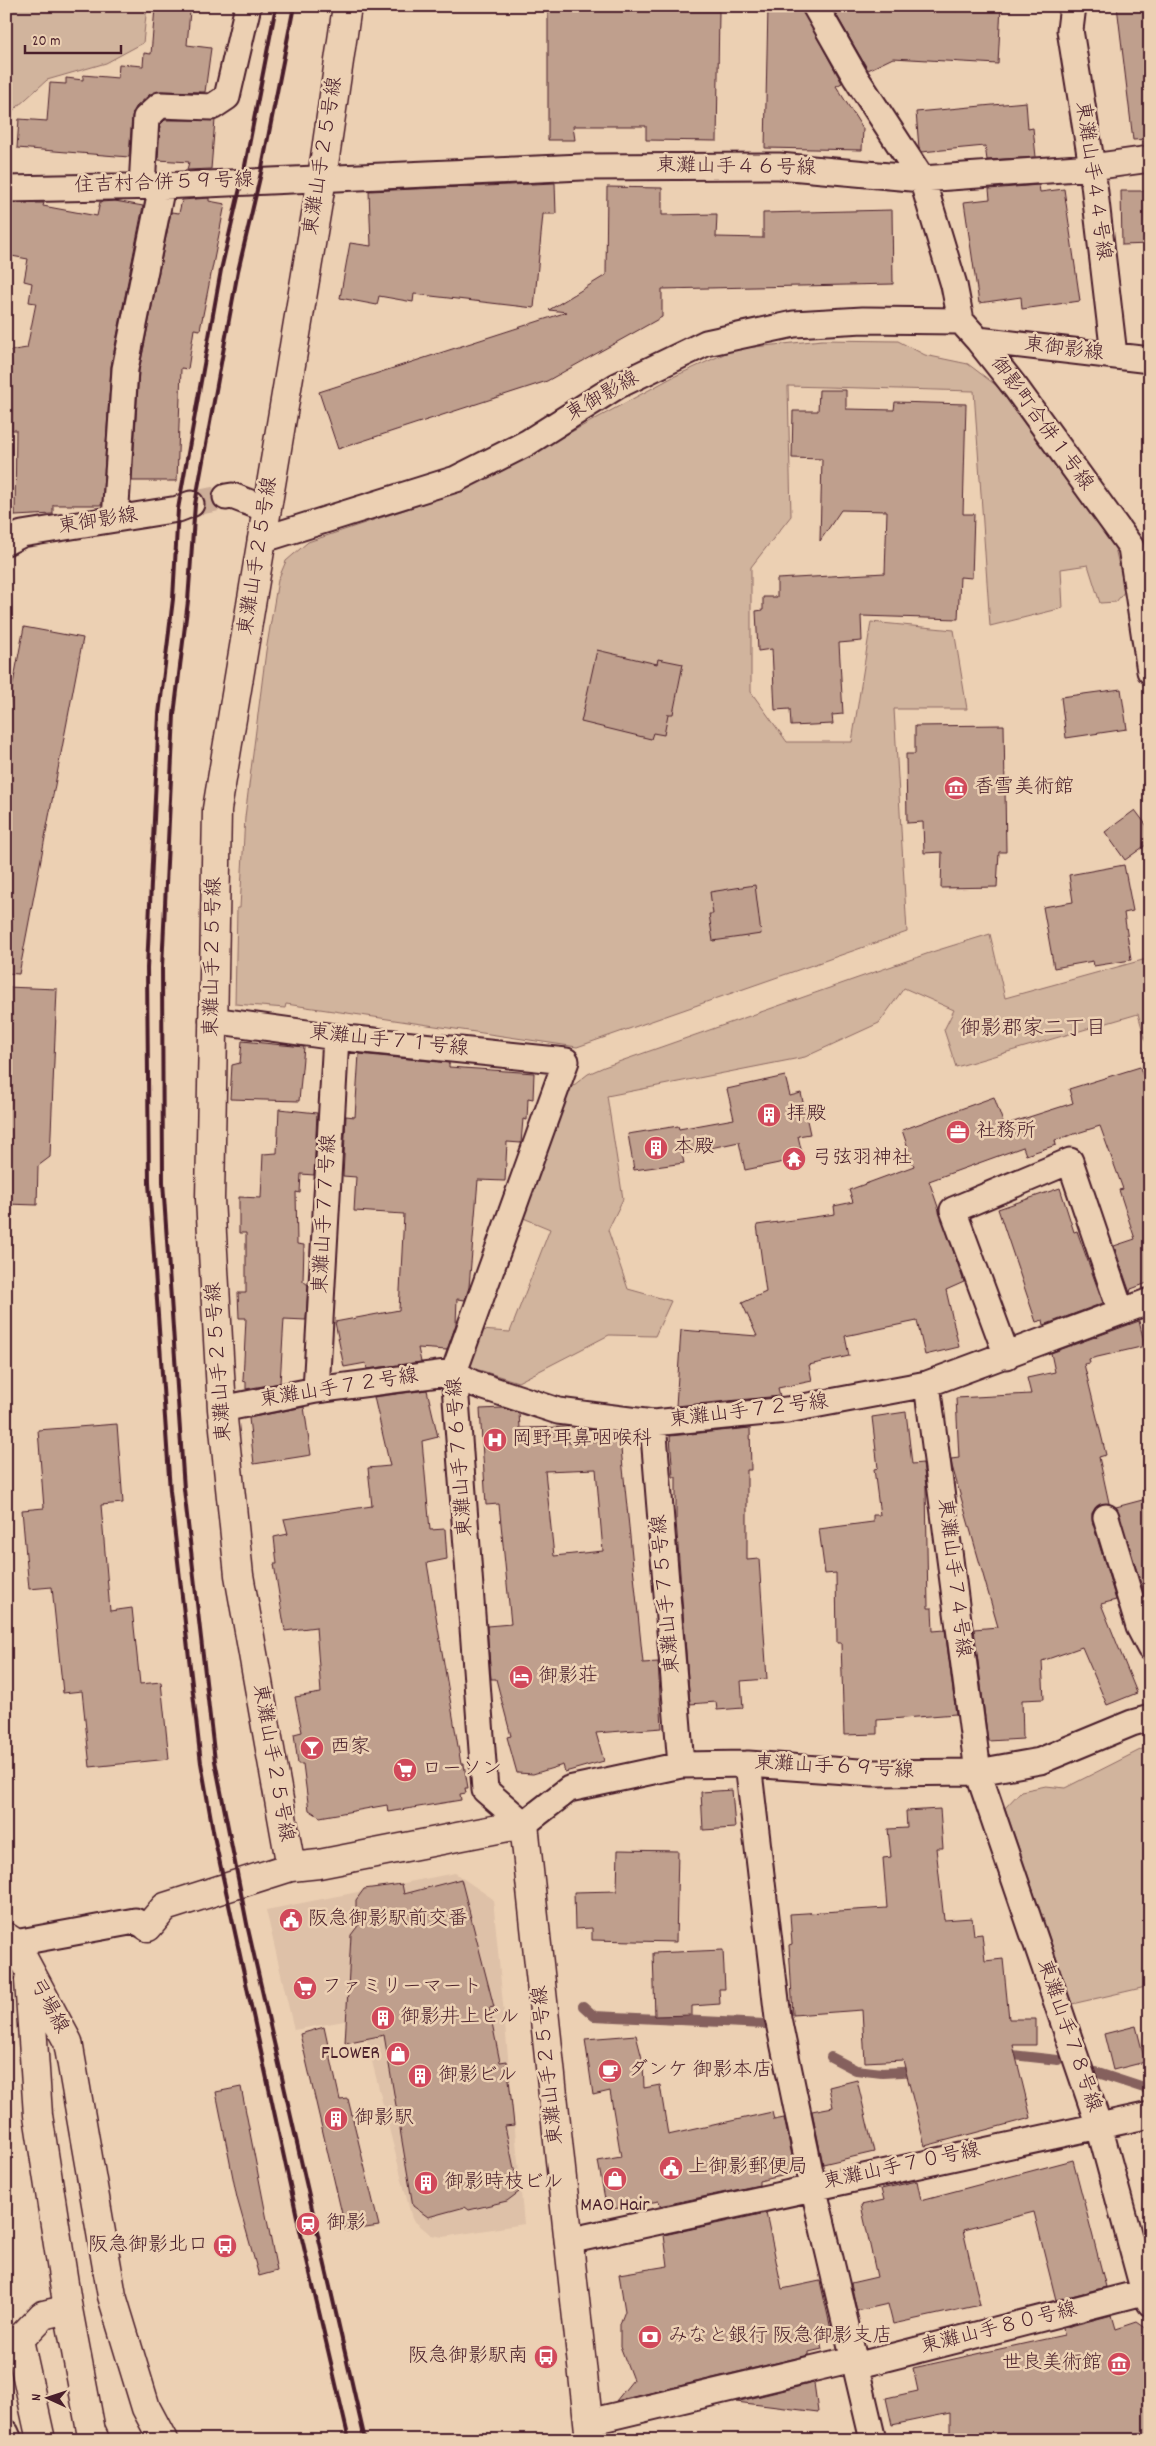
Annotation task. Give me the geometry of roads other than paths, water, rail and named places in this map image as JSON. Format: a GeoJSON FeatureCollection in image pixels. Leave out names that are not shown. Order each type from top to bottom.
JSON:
{"type":"FeatureCollection","features":[{"type":"Feature","properties":{"kind":"street"},"geometry":{"type":"LineString","coordinates":[[115,519],[125,370],[152,186],[146,118],[160,105],[212,107],[226,97],[248,6]]}},
{"type":"Feature","properties":{"kind":"street","name":"東灘山手２５号線"},"geometry":{"type":"LineString","coordinates":[[347,6],[322,178],[217,809],[210,1198],[222,1409],[239,1575],[291,1867],[319,1864],[524,1824],[590,2431]]}},
{"type":"Feature","properties":{"kind":"street"},"geometry":{"type":"LineString","coordinates":[[815,6],[856,78],[922,179],[954,285],[960,321]]}},
{"type":"Feature","properties":{"kind":"street","name":"東灘山手４４号線"},"geometry":{"type":"LineString","coordinates":[[1073,6],[1070,30],[1092,166],[1114,355]]}},
{"type":"Feature","properties":{"kind":"street","name":"東灘山手４６号線"},"geometry":{"type":"LineString","coordinates":[[322,178],[582,167],[779,166],[922,179],[1092,166],[1150,159]]}},
{"type":"Feature","properties":{"kind":"street","name":"住吉村合併５９号線"},"geometry":{"type":"LineString","coordinates":[[6,188],[152,186],[322,178]]}},
{"type":"Feature","properties":{"kind":"street","name":"東御影線"},"geometry":{"type":"LineString","coordinates":[[261,540],[456,479],[527,443],[617,386],[706,343],[794,324],[863,320],[960,321]]}},
{"type":"Feature","properties":{"kind":"street","name":"御影町合併１号線"},"geometry":{"type":"LineString","coordinates":[[960,321],[978,340],[1016,388],[1131,547],[1150,671]]}},
{"type":"Feature","properties":{"kind":"street","name":"東御影線"},"geometry":{"type":"LineString","coordinates":[[978,340],[1150,360]]}},
{"type":"Feature","properties":{"kind":"street"},"geometry":{"type":"LineString","coordinates":[[226,497],[232,496],[266,509]]}},
{"type":"Feature","properties":{"kind":"street","name":"東御影線"},"geometry":{"type":"LineString","coordinates":[[6,542],[22,534],[178,509],[191,504]]}},
{"type":"Feature","properties":{"kind":"street","name":"東灘山手７１号線"},"geometry":{"type":"LineString","coordinates":[[212,1020],[336,1037],[566,1061]]}},
{"type":"Feature","properties":{"kind":"street","name":"東灘山手７７号線"},"geometry":{"type":"LineString","coordinates":[[316,1390],[336,1037]]}},
{"type":"Feature","properties":{"kind":"street","name":"東灘山手７６号線"},"geometry":{"type":"LineString","coordinates":[[524,1824],[485,1790],[454,1372],[566,1061]]}},
{"type":"Feature","properties":{"kind":"street"},"geometry":{"type":"LineString","coordinates":[[1007,1356],[952,1210],[1070,1161],[1121,1312]]}},
{"type":"Feature","properties":{"kind":"street","name":"東灘山手７２号線"},"geometry":{"type":"LineString","coordinates":[[222,1409],[316,1390],[454,1372],[472,1383],[558,1411],[653,1423],[787,1410],[927,1384],[1007,1356],[1150,1301]]}},
{"type":"Feature","properties":{"kind":"street","name":"東灘山手７４号線"},"geometry":{"type":"LineString","coordinates":[[927,1384],[978,1772]]}},
{"type":"Feature","properties":{"kind":"street","name":"東灘山手７５号線"},"geometry":{"type":"LineString","coordinates":[[653,1423],[681,1765]]}},
{"type":"Feature","properties":{"kind":"street"},"geometry":{"type":"LineString","coordinates":[[1106,1517],[1139,1627],[1150,1648]]}},
{"type":"Feature","properties":{"kind":"street","name":"東灘山手６９号線"},"geometry":{"type":"LineString","coordinates":[[524,1824],[569,1789],[681,1765],[748,1764],[873,1773],[978,1772],[1040,1761],[1132,1723],[1150,1718]]}},
{"type":"Feature","properties":{"kind":"street"},"geometry":{"type":"LineString","coordinates":[[748,1764],[778,2018],[814,2186],[873,2440]]}},
{"type":"Feature","properties":{"kind":"street","name":"東灘山手７８号線"},"geometry":{"type":"LineString","coordinates":[[978,1772],[1099,2126],[1147,2297]]}},
{"type":"Feature","properties":{"kind":"street"},"geometry":{"type":"LineString","coordinates":[[29,1971],[10,1940],[135,1921],[148,1926],[165,1907],[291,1867]]}},
{"type":"Feature","properties":{"kind":"street","name":"弓場線"},"geometry":{"type":"LineString","coordinates":[[29,1971],[38,2115],[68,2309],[91,2431],[96,2440]]}},
{"type":"Feature","properties":{"kind":"street","name":"弓場線"},"geometry":{"type":"LineString","coordinates":[[29,1971],[68,2042],[112,2296],[146,2408],[163,2440]]}},
{"type":"Feature","properties":{"kind":"street","name":"東灘山手７０号線"},"geometry":{"type":"LineString","coordinates":[[568,2241],[814,2186],[1150,2115]]}},
{"type":"Feature","properties":{"kind":"street","name":"東灘山手８０号線"},"geometry":{"type":"LineString","coordinates":[[590,2431],[854,2362],[1147,2297]]}},
{"type":"Feature","properties":{"kind":"street"},"geometry":{"type":"LineString","coordinates":[[41,2440],[20,2340],[43,2316],[68,2309]]}},
{"type":"Feature","properties":{"kind":"street"},"geometry":{"type":"LineString","coordinates":[[6,2433],[9,2440]]}},
{"type":"Feature","properties":{"kind":"waterway"},"geometry":{"type":"LineString","coordinates":[[583,2006],[594,2016],[765,2024]]}},
{"type":"Feature","properties":{"kind":"waterway"},"geometry":{"type":"LineString","coordinates":[[1004,2054],[1058,2060]]}},
{"type":"Feature","properties":{"kind":"waterway"},"geometry":{"type":"LineString","coordinates":[[831,2057],[856,2070],[882,2073],[919,2071]]}},
{"type":"Feature","properties":{"kind":"waterway"},"geometry":{"type":"LineString","coordinates":[[1095,2072],[1150,2090]]}},
{"type":"Feature","properties":{"kind":"tunnel"},"geometry":{"type":"LineString","coordinates":[[191,504],[226,497]]}},
{"type":"Feature","properties":{"kind":"railway"},"geometry":{"type":"LineString","coordinates":[[276,6],[244,171],[221,270],[178,509],[173,599],[159,714],[147,968],[149,1183],[170,1491],[201,1763],[214,1836],[299,2226],[349,2440]]}},
{"type":"Feature","properties":{"kind":"railway"},"geometry":{"type":"LineString","coordinates":[[294,6],[261,173],[238,271],[195,504],[188,601],[174,715],[162,968],[163,1182],[184,1489],[215,1761],[248,1929],[365,2440]]}},
{"type":"Feature","properties":{"kind":"place","name":"香雪美術館"},"geometry":{"type":"Point","coordinates":[956,788]}},
{"type":"Feature","properties":{"kind":"place","name":"拝殿"},"geometry":{"type":"Point","coordinates":[769,1115]}},
{"type":"Feature","properties":{"kind":"place","name":"社務所"},"geometry":{"type":"Point","coordinates":[958,1132]}},
{"type":"Feature","properties":{"kind":"place","name":"本殿"},"geometry":{"type":"Point","coordinates":[656,1148]}},
{"type":"Feature","properties":{"kind":"place","name":"弓弦羽神社"},"geometry":{"type":"Point","coordinates":[794,1159]}},
{"type":"Feature","properties":{"kind":"place","name":"岡野耳鼻咽喉科"},"geometry":{"type":"Point","coordinates":[495,1440]}},
{"type":"Feature","properties":{"kind":"place","name":"御影荘"},"geometry":{"type":"Point","coordinates":[521,1677]}},
{"type":"Feature","properties":{"kind":"place","name":"西家"},"geometry":{"type":"Point","coordinates":[312,1748]}},
{"type":"Feature","properties":{"kind":"place","name":"ローソン"},"geometry":{"type":"Point","coordinates":[405,1770]}},
{"type":"Feature","properties":{"kind":"place","name":"阪急御影駅前交番"},"geometry":{"type":"Point","coordinates":[291,1920]}},
{"type":"Feature","properties":{"kind":"place","name":"ファミリーマート"},"geometry":{"type":"Point","coordinates":[305,1988]}},
{"type":"Feature","properties":{"kind":"place","name":"御影井上ビル"},"geometry":{"type":"Point","coordinates":[383,2018]}},
{"type":"Feature","properties":{"kind":"place","name":"FLOWER"},"geometry":{"type":"Point","coordinates":[398,2054]}},
{"type":"Feature","properties":{"kind":"place","name":"ダンケ 御影本店"},"geometry":{"type":"Point","coordinates":[610,2071]}},
{"type":"Feature","properties":{"kind":"place","name":"御影ビル"},"geometry":{"type":"Point","coordinates":[420,2076]}},
{"type":"Feature","properties":{"kind":"place","name":"御影駅"},"geometry":{"type":"Point","coordinates":[336,2119]}},
{"type":"Feature","properties":{"kind":"place","name":"上御影郵便局"},"geometry":{"type":"Point","coordinates":[671,2168]}},
{"type":"Feature","properties":{"kind":"place","name":"MAO Hair"},"geometry":{"type":"Point","coordinates":[615,2179]}},
{"type":"Feature","properties":{"kind":"place","name":"御影時枝ビル"},"geometry":{"type":"Point","coordinates":[426,2183]}},
{"type":"Feature","properties":{"kind":"place","name":"御影"},"geometry":{"type":"Point","coordinates":[308,2224]}},
{"type":"Feature","properties":{"kind":"place","name":"阪急御影北口"},"geometry":{"type":"Point","coordinates":[225,2246]}},
{"type":"Feature","properties":{"kind":"place","name":"みなと銀行 阪急御影支店"},"geometry":{"type":"Point","coordinates":[650,2337]}},
{"type":"Feature","properties":{"kind":"place","name":"阪急御影駅南"},"geometry":{"type":"Point","coordinates":[546,2357]}},
{"type":"Feature","properties":{"kind":"place","name":"世良美術館"},"geometry":{"type":"Point","coordinates":[1119,2364]}},
{"type":"Feature","properties":{"kind":"district","name":"御影郡家二丁目"},"geometry":{"type":"Point","coordinates":[1033,1030]}}]}
